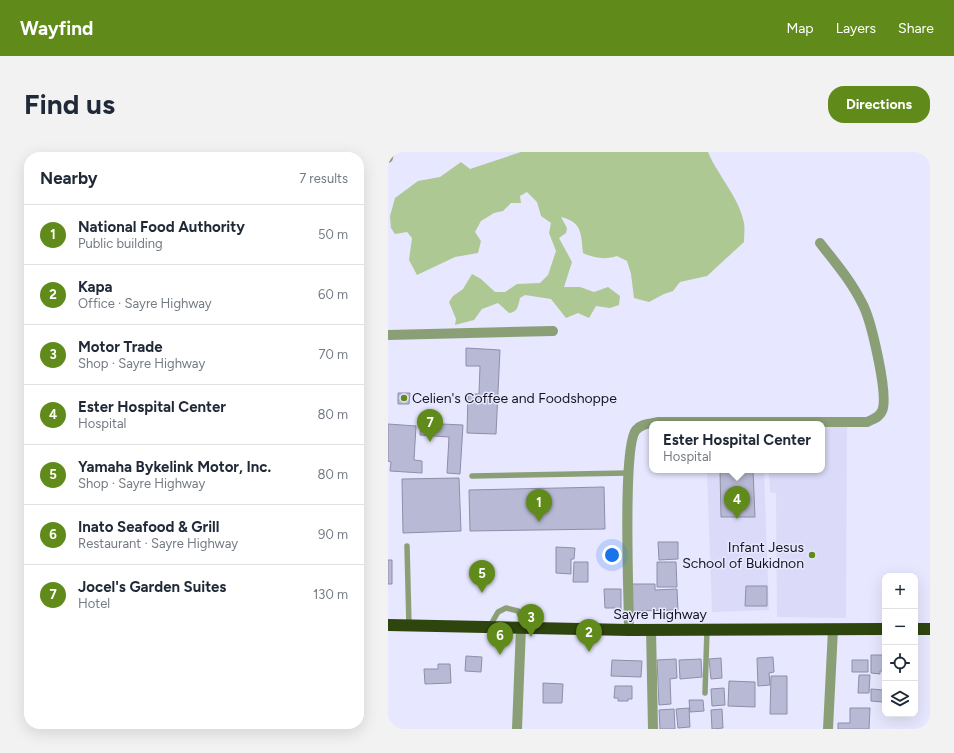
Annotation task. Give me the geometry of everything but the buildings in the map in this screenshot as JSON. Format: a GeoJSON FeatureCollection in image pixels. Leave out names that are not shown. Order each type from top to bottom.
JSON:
{"type":"FeatureCollection","features":[{"type":"Feature","properties":{"kind":"highway","name":"Sayre Highway"},"geometry":{"type":"LineString","coordinates":[[388,625],[629,630],[882,629]]}},
{"type":"Feature","properties":{"kind":"highway"},"geometry":{"type":"LineString","coordinates":[[918,629],[930,629]]}},
{"type":"Feature","properties":{"kind":"street"},"geometry":{"type":"LineString","coordinates":[[388,158],[389,152]]}},
{"type":"Feature","properties":{"kind":"street"},"geometry":{"type":"LineString","coordinates":[[820,243],[850,282],[863,305],[877,356],[883,399],[882,411],[877,418],[868,422],[825,422]]}},
{"type":"Feature","properties":{"kind":"street"},"geometry":{"type":"LineString","coordinates":[[388,335],[554,331]]}},
{"type":"Feature","properties":{"kind":"street"},"geometry":{"type":"LineString","coordinates":[[629,630],[628,473],[632,440],[636,431],[643,425],[649,424]]}},
{"type":"Feature","properties":{"kind":"street"},"geometry":{"type":"LineString","coordinates":[[517,729],[523,627]]}},
{"type":"Feature","properties":{"kind":"street"},"geometry":{"type":"LineString","coordinates":[[828,729],[833,628]]}},
{"type":"Feature","properties":{"kind":"street"},"geometry":{"type":"LineString","coordinates":[[651,629],[653,729]]}},
{"type":"Feature","properties":{"kind":"lane"},"geometry":{"type":"LineString","coordinates":[[472,476],[628,473]]}},
{"type":"Feature","properties":{"kind":"lane"},"geometry":{"type":"LineString","coordinates":[[407,546],[408,626]]}},
{"type":"Feature","properties":{"kind":"lane"},"geometry":{"type":"LineString","coordinates":[[489,627],[498,612],[506,608],[518,611],[523,627]]}},
{"type":"Feature","properties":{"kind":"lane"},"geometry":{"type":"LineString","coordinates":[[705,693],[707,629]]}},
{"type":"Feature","properties":{"kind":"shaded area","name":"Infant Jesus School of Bukidnon"},"geometry":{"type":"Polygon","coordinates":[[[847,426],[846,618],[777,617],[776,493],[770,492],[769,473],[825,473],[825,427],[847,426]]]}},
{"type":"Feature","properties":{"kind":"shaded area"},"geometry":{"type":"Polygon","coordinates":[[[707,473],[764,473],[769,610],[712,612],[707,473]]]}},
{"type":"Feature","properties":{"kind":"green space"},"geometry":{"type":"Polygon","coordinates":[[[521,152],[708,152],[738,204],[744,225],[744,242],[707,276],[680,282],[673,291],[649,302],[634,298],[631,274],[627,261],[617,256],[600,258],[583,253],[581,234],[577,225],[568,219],[561,217],[567,228],[566,233],[559,238],[572,262],[564,287],[580,287],[594,292],[608,287],[620,296],[619,305],[610,308],[596,306],[589,318],[578,313],[566,318],[551,299],[525,295],[520,298],[517,308],[512,312],[509,313],[498,303],[482,309],[474,320],[455,325],[456,319],[449,302],[453,296],[463,289],[472,274],[481,279],[495,292],[505,292],[517,284],[540,283],[548,275],[556,251],[549,233],[551,223],[541,216],[537,202],[527,192],[520,196],[521,203],[511,203],[503,211],[494,213],[481,221],[475,232],[481,241],[478,253],[455,257],[417,275],[409,260],[412,238],[407,232],[395,234],[391,228],[390,216],[395,198],[418,181],[440,177],[461,162],[470,169],[521,152]]]}},
{"type":"Feature","properties":{"kind":"place","name":"Celien's Coffee and Foodshoppe"},"geometry":{"type":"Point","coordinates":[404,398]}},
{"type":"Feature","properties":{"kind":"place","name":"Jocel's Garden Suites"},"geometry":{"type":"Point","coordinates":[430,442]}},
{"type":"Feature","properties":{"kind":"place","name":"Ester Hospital Center"},"geometry":{"type":"Point","coordinates":[737,519]}},
{"type":"Feature","properties":{"kind":"place","name":"National Food Authority"},"geometry":{"type":"Point","coordinates":[539,522]}},
{"type":"Feature","properties":{"kind":"place","name":"Infant Jesus School of Bukidnon"},"geometry":{"type":"Point","coordinates":[812,555]}},
{"type":"Feature","properties":{"kind":"place","name":"Yamaha Bykelink Motor, Inc."},"geometry":{"type":"Point","coordinates":[482,593]}},
{"type":"Feature","properties":{"kind":"place","name":"Motor Trade"},"geometry":{"type":"Point","coordinates":[531,637]}},
{"type":"Feature","properties":{"kind":"place","name":"Kapa"},"geometry":{"type":"Point","coordinates":[589,652]}},
{"type":"Feature","properties":{"kind":"place","name":"Inato Seafood & Grill"},"geometry":{"type":"Point","coordinates":[500,655]}}]}
